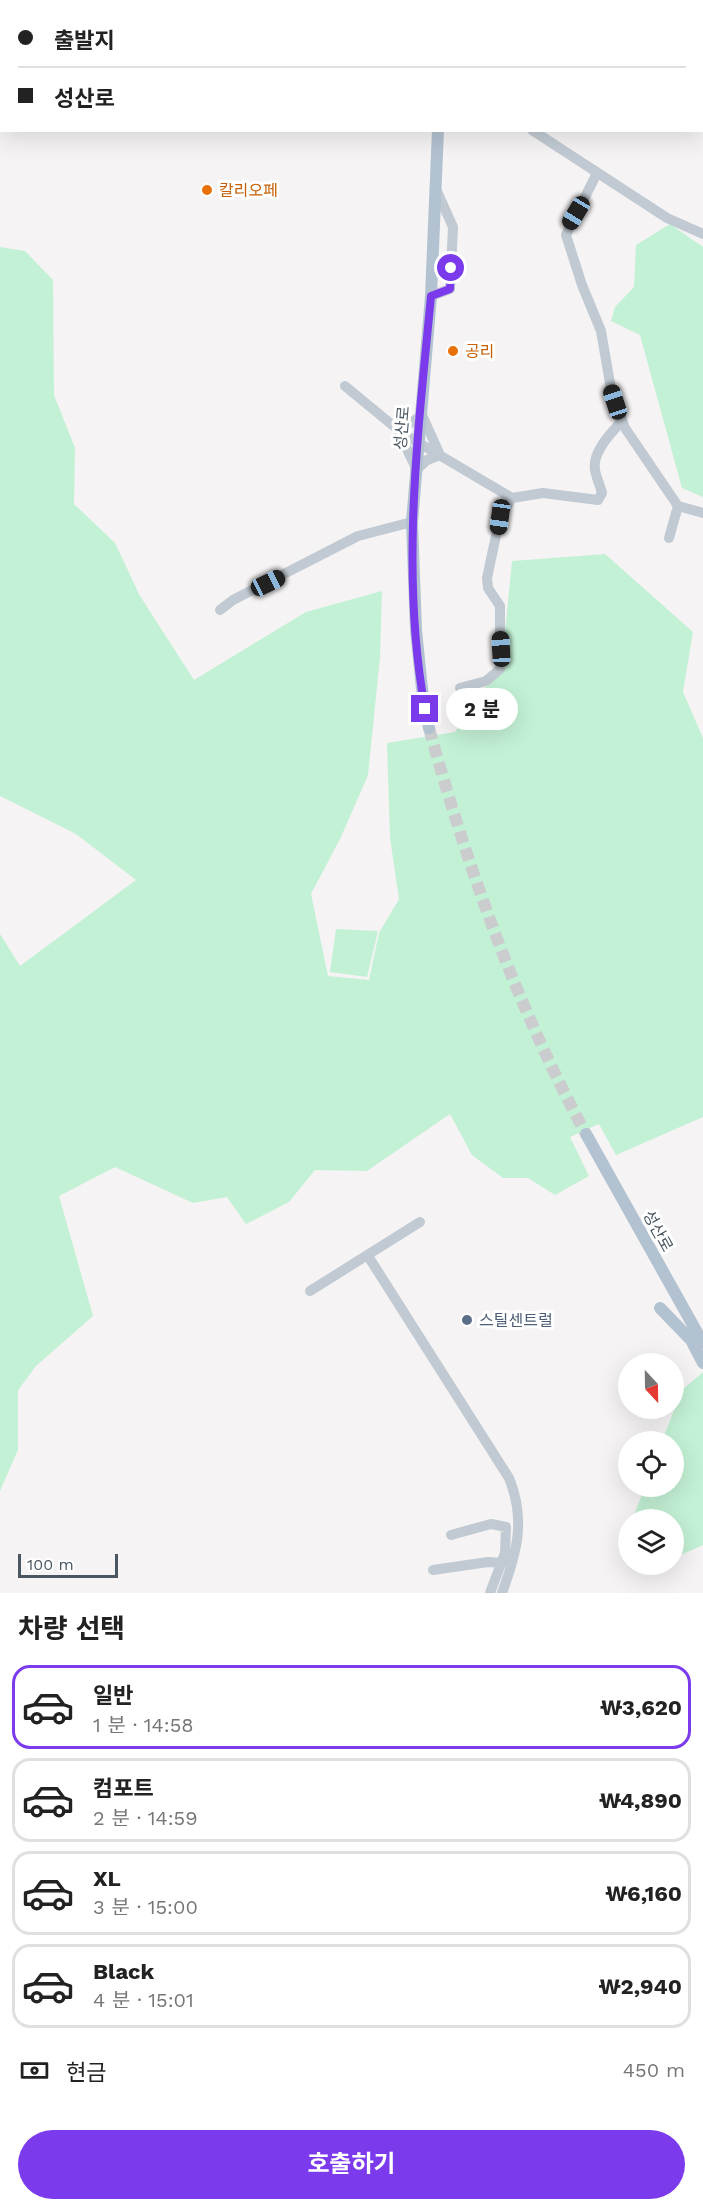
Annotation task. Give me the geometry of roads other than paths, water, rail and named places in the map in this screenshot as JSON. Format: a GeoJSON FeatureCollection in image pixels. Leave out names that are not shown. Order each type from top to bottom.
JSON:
{"type":"FeatureCollection","features":[{"type":"Feature","properties":{"kind":"main road","name":"성산로"},"geometry":{"type":"LineString","coordinates":[[429,728],[422,689],[417,630],[412,522],[417,441],[431,296],[438,132]]}},
{"type":"Feature","properties":{"kind":"main road","name":"성산로"},"geometry":{"type":"LineString","coordinates":[[586,1134],[703,1343]]}},
{"type":"Feature","properties":{"kind":"main road"},"geometry":{"type":"LineString","coordinates":[[660,1308],[690,1341],[703,1363]]}},
{"type":"Feature","properties":{"kind":"street"},"geometry":{"type":"LineString","coordinates":[[535,132],[667,218],[703,234]]}},
{"type":"Feature","properties":{"kind":"street"},"geometry":{"type":"LineString","coordinates":[[597,173],[569,223],[566,235],[582,285],[601,331],[611,390],[622,421],[678,506],[703,513]]}},
{"type":"Feature","properties":{"kind":"street"},"geometry":{"type":"LineString","coordinates":[[431,296],[450,289],[453,226],[436,189]]}},
{"type":"Feature","properties":{"kind":"street"},"geometry":{"type":"LineString","coordinates":[[345,386],[397,428],[512,498],[543,493],[598,500],[602,493],[595,462],[611,433],[622,421]]}},
{"type":"Feature","properties":{"kind":"street"},"geometry":{"type":"LineString","coordinates":[[397,428],[405,427],[420,412],[431,440],[440,455]]}},
{"type":"Feature","properties":{"kind":"street"},"geometry":{"type":"LineString","coordinates":[[397,428],[415,468],[440,455]]}},
{"type":"Feature","properties":{"kind":"street"},"geometry":{"type":"LineString","coordinates":[[460,688],[486,681],[500,669],[500,606],[488,588],[487,579],[500,517],[512,498]]}},
{"type":"Feature","properties":{"kind":"street"},"geometry":{"type":"LineString","coordinates":[[669,538],[678,506]]}},
{"type":"Feature","properties":{"kind":"street"},"geometry":{"type":"LineString","coordinates":[[220,610],[233,600],[358,536],[412,522]]}},
{"type":"Feature","properties":{"kind":"street"},"geometry":{"type":"LineString","coordinates":[[310,1291],[368,1257],[420,1222]]}},
{"type":"Feature","properties":{"kind":"street"},"geometry":{"type":"LineString","coordinates":[[368,1257],[509,1478],[517,1498],[520,1518],[512,1565],[502,1593]]}},
{"type":"Feature","properties":{"kind":"street"},"geometry":{"type":"LineString","coordinates":[[451,1535],[491,1524],[503,1525],[507,1536],[502,1563],[490,1593]]}},
{"type":"Feature","properties":{"kind":"street"},"geometry":{"type":"LineString","coordinates":[[433,1570],[488,1562],[502,1563]]}},
{"type":"Feature","properties":{"kind":"tunnel"},"geometry":{"type":"LineString","coordinates":[[429,728],[460,833],[496,936],[537,1036],[586,1134]]}},
{"type":"Feature","properties":{"kind":"place","name":"칼리오페"},"geometry":{"type":"Point","coordinates":[207,190]}},
{"type":"Feature","properties":{"kind":"place","name":"공리"},"geometry":{"type":"Point","coordinates":[453,351]}},
{"type":"Feature","properties":{"kind":"place","name":"스틸센트럴"},"geometry":{"type":"Point","coordinates":[467,1320]}}]}
